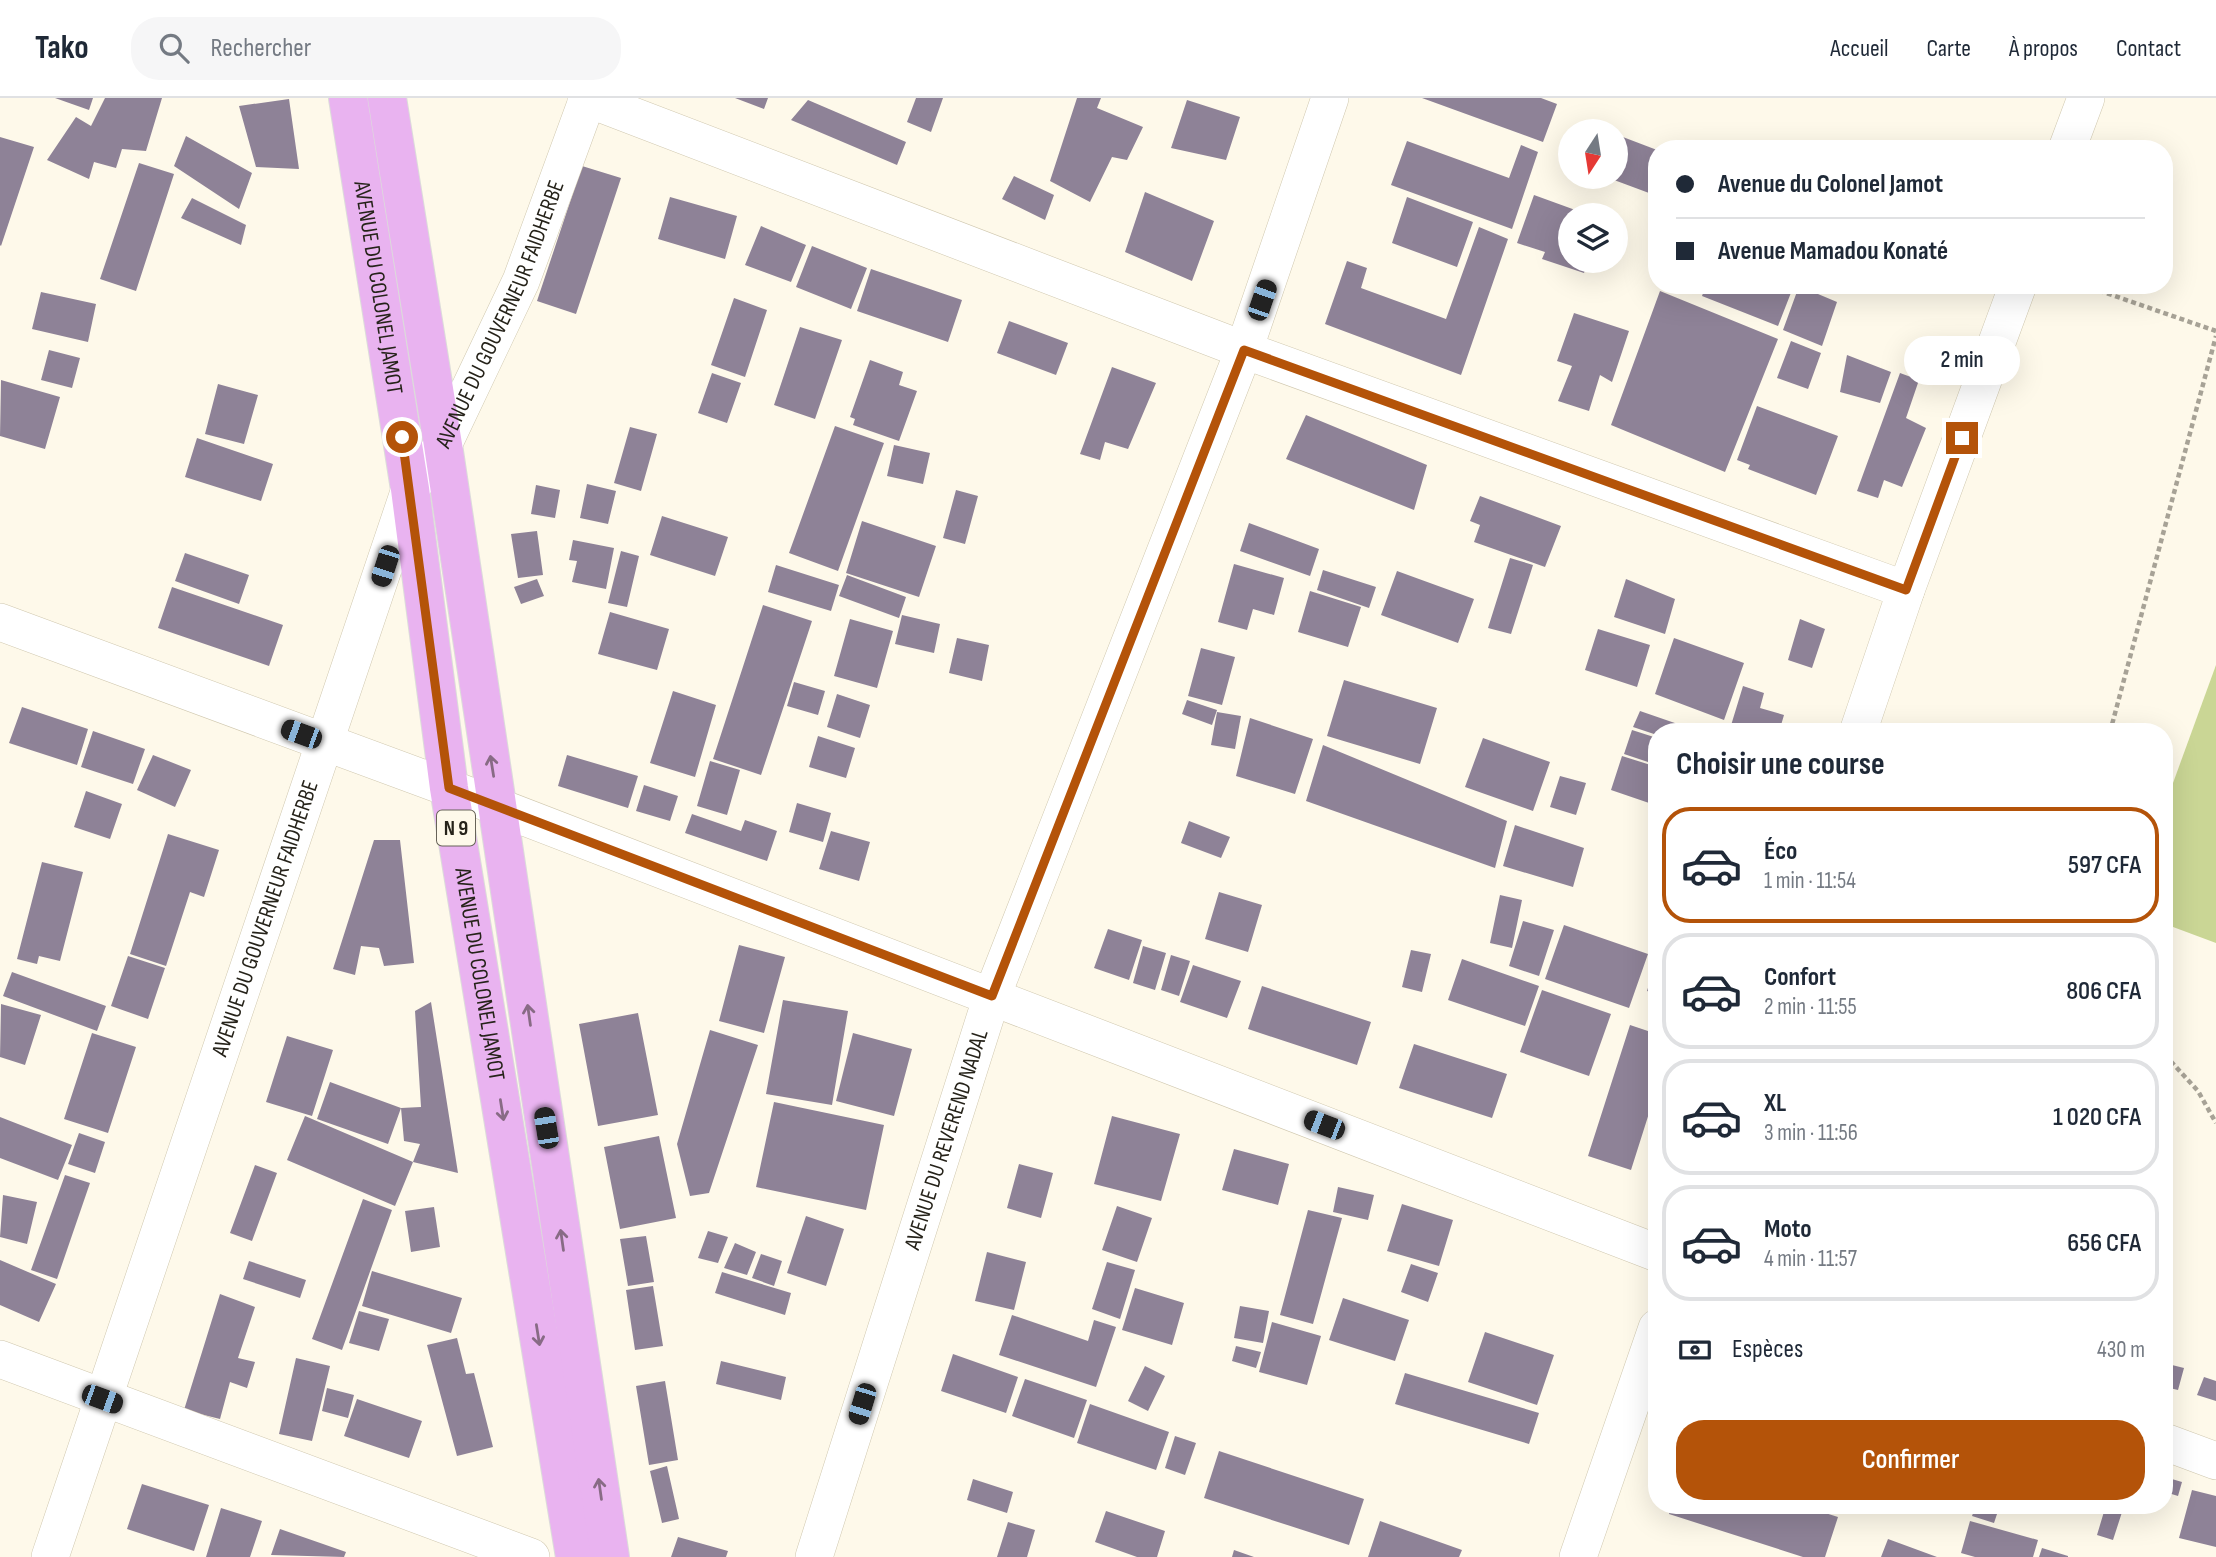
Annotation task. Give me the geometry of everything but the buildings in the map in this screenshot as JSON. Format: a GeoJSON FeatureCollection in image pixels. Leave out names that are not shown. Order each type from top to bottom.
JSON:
{"type":"FeatureCollection","features":[{"type":"Feature","properties":{"kind":"main road","name":"AVENUE DU COLONEL JAMOT"},"geometry":{"type":"LineString","coordinates":[[348,98],[410,489],[449,788],[575,1557]]}},
{"type":"Feature","properties":{"kind":"main road","name":"AVENUE DU COLONEL JAMOT"},"geometry":{"type":"LineString","coordinates":[[387,98],[443,445],[610,1557]]}},
{"type":"Feature","properties":{"kind":"street","name":"AVENUE DU GOUVERNEUR FAIDHERBE"},"geometry":{"type":"LineString","coordinates":[[50,1557],[410,489],[443,445],[522,281],[587,98]]}},
{"type":"Feature","properties":{"kind":"street"},"geometry":{"type":"LineString","coordinates":[[587,98],[1244,350],[1906,590]]}},
{"type":"Feature","properties":{"kind":"street","name":"AVENUE DU REVEREND NADAL"},"geometry":{"type":"LineString","coordinates":[[814,1557],[992,996],[1244,350],[1330,98]]}},
{"type":"Feature","properties":{"kind":"street"},"geometry":{"type":"LineString","coordinates":[[2070,140],[2086,98]]}},
{"type":"Feature","properties":{"kind":"street"},"geometry":{"type":"LineString","coordinates":[[1861,723],[1906,590],[2015,294]]}},
{"type":"Feature","properties":{"kind":"street"},"geometry":{"type":"LineString","coordinates":[[0,622],[449,788],[1648,1250]]}},
{"type":"Feature","properties":{"kind":"street"},"geometry":{"type":"LineString","coordinates":[[1578,1557],[1648,1354]]}},
{"type":"Feature","properties":{"kind":"street"},"geometry":{"type":"LineString","coordinates":[[0,1359],[531,1557]]}},
{"type":"Feature","properties":{"kind":"street"},"geometry":{"type":"LineString","coordinates":[[2173,1445],[2216,1461]]}},
{"type":"Feature","properties":{"kind":"path"},"geometry":{"type":"LineString","coordinates":[[2108,294],[2216,333],[2112,723]]}},
{"type":"Feature","properties":{"kind":"path"},"geometry":{"type":"LineString","coordinates":[[2173,1064],[2198,1091],[2216,1123]]}},
{"type":"Feature","properties":{"kind":"green space"},"geometry":{"type":"Polygon","coordinates":[[[2216,665],[2216,943],[2173,927],[2173,783],[2216,665]]]}},
{"type":"Feature","properties":{"kind":"route"},"geometry":{"type":"LineString","coordinates":[[402,437],[449,788],[992,996],[1244,350],[1906,590],[1962,438]]}}]}
